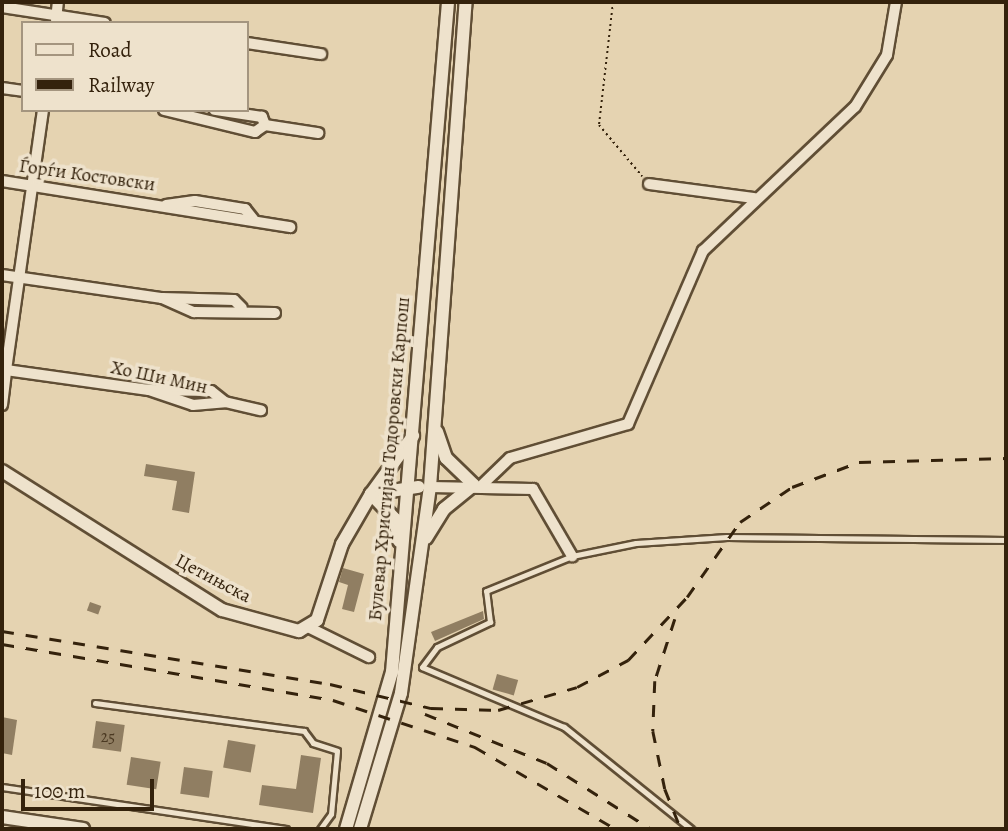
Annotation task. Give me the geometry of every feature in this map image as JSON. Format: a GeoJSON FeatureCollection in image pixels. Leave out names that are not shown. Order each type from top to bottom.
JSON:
{"type":"FeatureCollection","features":[{"type":"Feature","properties":{"kind":"street"},"geometry":{"type":"LineString","coordinates":[[56,19],[58,2]]}},
{"type":"Feature","properties":{"kind":"street","name":"Булевар Христијан Тодоровски Карпош"},"geometry":{"type":"LineString","coordinates":[[346,828],[393,672],[400,551],[411,487],[448,2]]}},
{"type":"Feature","properties":{"kind":"street","name":"Булевар Христијан Тодоровски Карпош"},"geometry":{"type":"LineString","coordinates":[[360,829],[401,694],[430,487],[436,429],[446,208],[466,2]]}},
{"type":"Feature","properties":{"kind":"street"},"geometry":{"type":"LineString","coordinates":[[420,551],[444,509],[515,456],[628,424],[699,260],[754,198],[855,107],[887,55],[896,2]]}},
{"type":"Feature","properties":{"kind":"street"},"geometry":{"type":"LineString","coordinates":[[2,7],[56,19],[80,21]]}},
{"type":"Feature","properties":{"kind":"street"},"geometry":{"type":"LineString","coordinates":[[248,43],[321,54]]}},
{"type":"Feature","properties":{"kind":"street"},"geometry":{"type":"LineString","coordinates":[[2,88],[21,91]]}},
{"type":"Feature","properties":{"kind":"street"},"geometry":{"type":"LineString","coordinates":[[2,405],[43,112]]}},
{"type":"Feature","properties":{"kind":"street"},"geometry":{"type":"LineString","coordinates":[[228,112],[262,117],[265,125]]}},
{"type":"Feature","properties":{"kind":"street"},"geometry":{"type":"LineString","coordinates":[[200,113],[255,132],[265,125],[318,133]]}},
{"type":"Feature","properties":{"kind":"street","name":"Ѓoрѓи Костовски"},"geometry":{"type":"LineString","coordinates":[[2,181],[166,205],[182,214],[238,223],[253,219],[290,227]]}},
{"type":"Feature","properties":{"kind":"street"},"geometry":{"type":"LineString","coordinates":[[649,184],[754,198]]}},
{"type":"Feature","properties":{"kind":"street"},"geometry":{"type":"LineString","coordinates":[[2,275],[162,298],[194,312],[230,315],[242,308],[275,313]]}},
{"type":"Feature","properties":{"kind":"street","name":"Хо Ши Мин"},"geometry":{"type":"LineString","coordinates":[[6,370],[149,390],[193,405],[225,402],[261,410]]}},
{"type":"Feature","properties":{"kind":"street"},"geometry":{"type":"LineString","coordinates":[[149,390],[211,391],[225,402]]}},
{"type":"Feature","properties":{"kind":"street"},"geometry":{"type":"LineString","coordinates":[[369,657],[310,628],[342,544],[416,426]]}},
{"type":"Feature","properties":{"kind":"street"},"geometry":{"type":"LineString","coordinates":[[436,429],[446,458],[479,484]]}},
{"type":"Feature","properties":{"kind":"street","name":"Цетињска"},"geometry":{"type":"LineString","coordinates":[[2,471],[222,610],[283,628],[310,628]]}},
{"type":"Feature","properties":{"kind":"street"},"geometry":{"type":"LineString","coordinates":[[371,494],[411,487],[479,484],[533,489],[572,556]]}},
{"type":"Feature","properties":{"kind":"street"},"geometry":{"type":"LineString","coordinates":[[371,494],[395,519],[400,551]]}},
{"type":"Feature","properties":{"kind":"street"},"geometry":{"type":"LineString","coordinates":[[2,817],[83,829]]}},
{"type":"Feature","properties":{"kind":"lane"},"geometry":{"type":"LineString","coordinates":[[691,829],[564,727],[422,667],[436,648],[489,621],[486,591],[572,556],[716,537],[1006,540]]}},
{"type":"Feature","properties":{"kind":"lane"},"geometry":{"type":"LineString","coordinates":[[95,703],[304,731],[313,743],[337,751],[331,814],[320,829]]}},
{"type":"Feature","properties":{"kind":"lane"},"geometry":{"type":"LineString","coordinates":[[2,787],[286,829]]}},
{"type":"Feature","properties":{"kind":"path"},"geometry":{"type":"LineString","coordinates":[[613,2],[599,125],[649,184]]}},
{"type":"Feature","properties":{"kind":"building"},"geometry":{"type":"Polygon","coordinates":[[[146,464],[195,472],[189,513],[172,510],[177,481],[144,476],[146,464]]]}},
{"type":"Feature","properties":{"kind":"building"},"geometry":{"type":"Polygon","coordinates":[[[343,568],[364,574],[354,612],[342,609],[348,585],[339,582],[343,568]]]}},
{"type":"Feature","properties":{"kind":"building"},"geometry":{"type":"Polygon","coordinates":[[[90,602],[101,606],[98,615],[87,610],[90,602]]]}},
{"type":"Feature","properties":{"kind":"building"},"geometry":{"type":"Polygon","coordinates":[[[483,611],[484,619],[435,641],[431,632],[483,611]]]}},
{"type":"Feature","properties":{"kind":"building"},"geometry":{"type":"Polygon","coordinates":[[[497,674],[518,680],[514,695],[493,689],[497,674]]]}},
{"type":"Feature","properties":{"kind":"building"},"geometry":{"type":"Polygon","coordinates":[[[2,717],[17,720],[12,755],[2,753],[2,717]]]}},
{"type":"Feature","properties":{"kind":"building"},"geometry":{"type":"Polygon","coordinates":[[[96,721],[125,725],[121,752],[92,748],[96,721]]]}},
{"type":"Feature","properties":{"kind":"building"},"geometry":{"type":"Polygon","coordinates":[[[228,740],[256,745],[251,772],[223,768],[228,740]]]}},
{"type":"Feature","properties":{"kind":"building"},"geometry":{"type":"Polygon","coordinates":[[[301,755],[321,758],[313,813],[259,805],[262,785],[296,789],[301,755]]]}},
{"type":"Feature","properties":{"kind":"building"},"geometry":{"type":"Polygon","coordinates":[[[131,757],[161,762],[156,789],[127,785],[131,757]]]}},
{"type":"Feature","properties":{"kind":"building"},"geometry":{"type":"Polygon","coordinates":[[[184,767],[213,771],[209,798],[180,794],[184,767]]]}},
{"type":"Feature","properties":{"kind":"railway"},"geometry":{"type":"LineString","coordinates":[[2,631],[330,684],[431,708],[498,710],[577,687],[628,660],[687,597],[740,522],[792,487],[859,462],[1006,458]]}},
{"type":"Feature","properties":{"kind":"railway"},"geometry":{"type":"LineString","coordinates":[[675,619],[655,681],[653,731],[665,789],[681,829]]}},
{"type":"Feature","properties":{"kind":"railway"},"geometry":{"type":"LineString","coordinates":[[2,644],[333,700],[475,747],[616,829]]}},
{"type":"Feature","properties":{"kind":"railway"},"geometry":{"type":"LineString","coordinates":[[425,714],[547,763],[651,829]]}}]}
